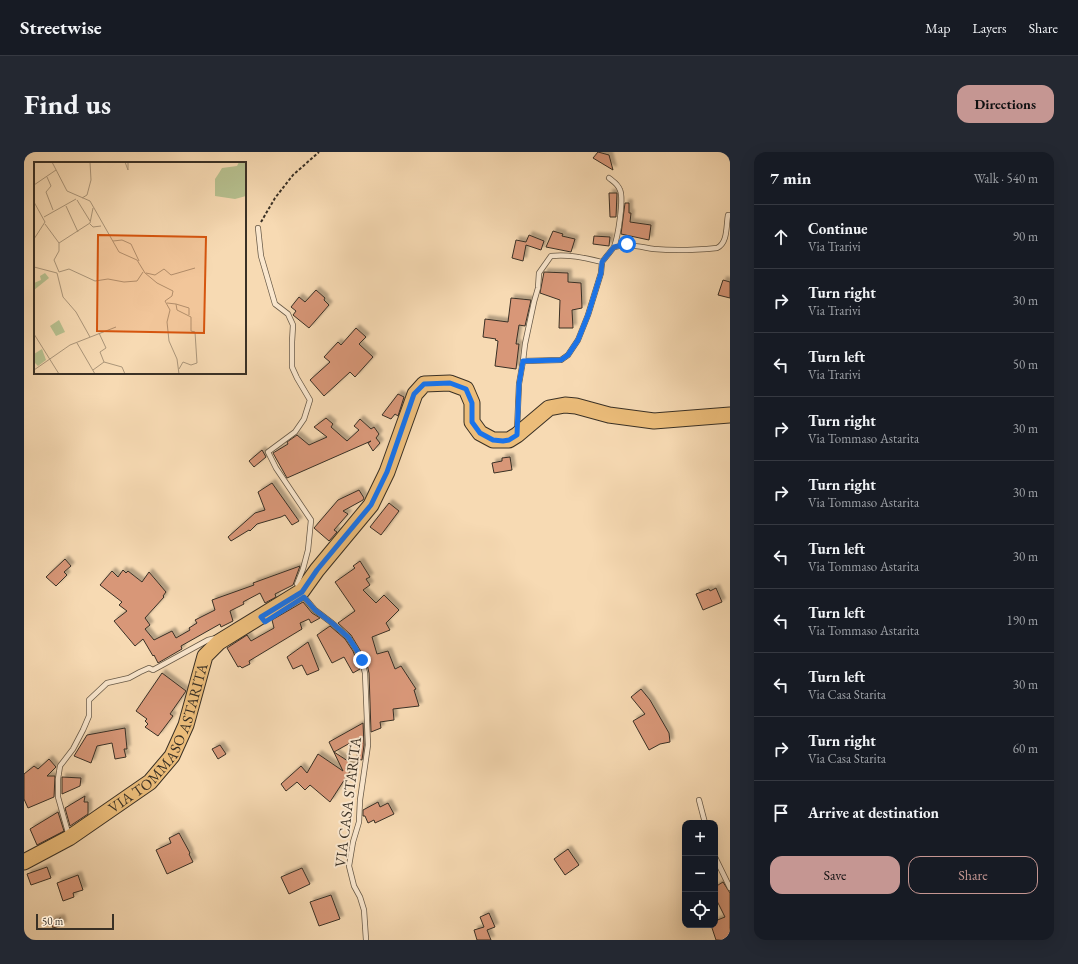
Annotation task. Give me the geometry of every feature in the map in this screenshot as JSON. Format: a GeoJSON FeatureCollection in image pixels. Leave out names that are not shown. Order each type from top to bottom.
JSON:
{"type":"FeatureCollection","features":[{"type":"Feature","properties":{"kind":"main road","name":"VIA TOMMASO ASTARITA"},"geometry":{"type":"LineString","coordinates":[[24,862],[69,838],[150,782],[172,756],[186,725],[205,656],[219,642],[235,632],[263,620],[298,597],[346,534],[371,505],[387,472],[414,394],[424,384],[450,383],[466,389],[472,403],[472,422],[480,433],[493,440],[509,440],[549,408],[565,405],[576,406],[609,415],[654,422],[730,415]]}},
{"type":"Feature","properties":{"kind":"lane"},"geometry":{"type":"LineString","coordinates":[[523,361],[561,360],[568,355],[578,340],[588,315],[601,273],[602,262],[614,247],[617,240],[621,192],[618,184],[609,178]]}},
{"type":"Feature","properties":{"kind":"lane"},"geometry":{"type":"LineString","coordinates":[[614,247],[627,244],[653,249],[717,248],[721,246],[724,240],[728,215],[730,215]]}},
{"type":"Feature","properties":{"kind":"lane"},"geometry":{"type":"LineString","coordinates":[[258,228],[261,256],[275,304],[288,314],[293,325],[292,367],[310,400],[304,419],[295,432],[268,452],[276,468],[311,520],[308,550],[297,584],[298,597]]}},
{"type":"Feature","properties":{"kind":"lane"},"geometry":{"type":"LineString","coordinates":[[517,435],[519,384],[525,344],[538,288],[539,273],[551,256],[571,255],[602,262]]}},
{"type":"Feature","properties":{"kind":"lane","name":"VIA CASA STARITA"},"geometry":{"type":"LineString","coordinates":[[298,597],[304,597],[315,610],[348,637],[362,660],[366,673],[368,745],[360,800],[359,822],[353,842],[349,866],[354,886],[360,897],[364,910],[366,940]]}},
{"type":"Feature","properties":{"kind":"lane"},"geometry":{"type":"LineString","coordinates":[[69,838],[58,797],[58,779],[60,766],[73,749],[83,730],[88,716],[89,700],[107,683],[129,678],[149,668],[153,670],[208,640],[235,632]]}},
{"type":"Feature","properties":{"kind":"lane"},"geometry":{"type":"LineString","coordinates":[[699,800],[704,820]]}},
{"type":"Feature","properties":{"kind":"lane"},"geometry":{"type":"LineString","coordinates":[[718,863],[730,888]]}},
{"type":"Feature","properties":{"kind":"path"},"geometry":{"type":"LineString","coordinates":[[258,228],[280,193],[294,175],[319,152]]}},
{"type":"Feature","properties":{"kind":"building"},"geometry":{"type":"Polygon","coordinates":[[[598,152],[609,155],[613,170],[593,158],[598,152]]]}},
{"type":"Feature","properties":{"kind":"building"},"geometry":{"type":"Polygon","coordinates":[[[609,193],[617,193],[616,217],[610,217],[609,193]]]}},
{"type":"Feature","properties":{"kind":"building"},"geometry":{"type":"Polygon","coordinates":[[[625,203],[629,203],[629,213],[631,213],[630,222],[651,225],[649,240],[621,234],[625,203]]]}},
{"type":"Feature","properties":{"kind":"building"},"geometry":{"type":"Polygon","coordinates":[[[553,231],[563,234],[562,236],[575,239],[571,252],[546,247],[553,231]]]}},
{"type":"Feature","properties":{"kind":"building"},"geometry":{"type":"Polygon","coordinates":[[[529,235],[544,241],[541,250],[526,245],[523,261],[512,258],[516,240],[526,242],[529,235]]]}},
{"type":"Feature","properties":{"kind":"building"},"geometry":{"type":"Polygon","coordinates":[[[594,236],[610,237],[609,246],[593,244],[594,236]]]}},
{"type":"Feature","properties":{"kind":"building"},"geometry":{"type":"Polygon","coordinates":[[[544,272],[568,273],[568,282],[581,283],[582,308],[572,310],[573,328],[559,328],[560,300],[540,293],[544,272]]]}},
{"type":"Feature","properties":{"kind":"building"},"geometry":{"type":"Polygon","coordinates":[[[723,280],[730,282],[730,298],[718,295],[723,280]]]}},
{"type":"Feature","properties":{"kind":"building"},"geometry":{"type":"Polygon","coordinates":[[[316,290],[325,298],[324,300],[329,305],[309,328],[293,315],[296,311],[291,307],[299,297],[305,302],[316,290]]]}},
{"type":"Feature","properties":{"kind":"building"},"geometry":{"type":"Polygon","coordinates":[[[511,298],[531,300],[525,326],[519,325],[516,344],[519,344],[516,369],[495,366],[498,341],[495,340],[496,339],[483,337],[485,319],[508,322],[511,298]]]}},
{"type":"Feature","properties":{"kind":"building"},"geometry":{"type":"Polygon","coordinates":[[[356,328],[366,337],[359,344],[373,357],[355,377],[350,372],[324,396],[310,380],[330,362],[324,357],[338,342],[341,345],[356,328]]]}},
{"type":"Feature","properties":{"kind":"building"},"geometry":{"type":"Polygon","coordinates":[[[398,394],[404,397],[398,416],[395,414],[391,419],[382,415],[398,394]]]}},
{"type":"Feature","properties":{"kind":"building"},"geometry":{"type":"Polygon","coordinates":[[[326,418],[333,424],[331,427],[347,441],[359,430],[354,426],[360,419],[371,429],[374,427],[379,434],[376,438],[380,443],[373,451],[368,443],[371,441],[287,478],[273,453],[288,444],[287,442],[297,435],[309,445],[327,437],[314,427],[326,418]]]}},
{"type":"Feature","properties":{"kind":"building"},"geometry":{"type":"Polygon","coordinates":[[[262,450],[266,457],[254,467],[249,461],[262,450]]]}},
{"type":"Feature","properties":{"kind":"building"},"geometry":{"type":"Polygon","coordinates":[[[510,457],[512,470],[494,473],[492,463],[502,461],[502,458],[510,457]]]}},
{"type":"Feature","properties":{"kind":"building"},"geometry":{"type":"Polygon","coordinates":[[[272,483],[299,521],[292,525],[285,515],[257,524],[250,531],[249,530],[231,541],[228,537],[255,513],[265,510],[258,492],[272,483]]]}},
{"type":"Feature","properties":{"kind":"building"},"geometry":{"type":"Polygon","coordinates":[[[359,490],[364,498],[363,500],[343,511],[348,514],[334,530],[337,532],[329,541],[314,528],[338,500],[359,490]]]}},
{"type":"Feature","properties":{"kind":"building"},"geometry":{"type":"Polygon","coordinates":[[[389,503],[399,511],[381,535],[370,527],[389,503]]]}},
{"type":"Feature","properties":{"kind":"building"},"geometry":{"type":"Polygon","coordinates":[[[65,559],[71,566],[64,572],[67,575],[56,586],[46,577],[65,559]]]}},
{"type":"Feature","properties":{"kind":"building"},"geometry":{"type":"Polygon","coordinates":[[[360,561],[370,577],[366,579],[370,585],[363,590],[376,603],[384,595],[399,610],[386,623],[390,630],[372,637],[377,654],[388,651],[395,669],[401,666],[416,689],[414,690],[419,706],[393,709],[394,720],[380,722],[381,728],[371,732],[369,673],[366,660],[351,635],[338,623],[355,611],[335,582],[355,568],[353,566],[360,561]]]}},
{"type":"Feature","properties":{"kind":"building"},"geometry":{"type":"Polygon","coordinates":[[[300,566],[293,585],[275,594],[276,597],[265,603],[260,593],[243,602],[244,604],[230,611],[233,621],[221,627],[220,624],[181,646],[182,649],[158,663],[143,639],[135,646],[114,621],[127,611],[119,605],[122,602],[100,585],[112,571],[118,577],[123,570],[126,573],[128,571],[142,582],[149,572],[166,592],[163,596],[164,597],[145,618],[150,625],[145,629],[154,640],[172,631],[176,638],[190,630],[189,628],[197,623],[195,620],[215,610],[212,600],[300,566]]]}},
{"type":"Feature","properties":{"kind":"building"},"geometry":{"type":"Polygon","coordinates":[[[716,588],[722,602],[703,610],[696,594],[716,588]]]}},
{"type":"Feature","properties":{"kind":"building"},"geometry":{"type":"Polygon","coordinates":[[[303,602],[312,613],[320,618],[311,623],[309,619],[300,623],[302,629],[249,661],[250,664],[242,668],[240,666],[238,667],[227,648],[247,635],[251,641],[274,628],[272,620],[303,602]]]}},
{"type":"Feature","properties":{"kind":"building"},"geometry":{"type":"Polygon","coordinates":[[[330,626],[345,639],[353,651],[360,669],[353,673],[344,657],[332,663],[317,635],[330,626]]]}},
{"type":"Feature","properties":{"kind":"building"},"geometry":{"type":"Polygon","coordinates":[[[308,642],[319,670],[307,675],[302,665],[293,669],[287,657],[308,642]]]}},
{"type":"Feature","properties":{"kind":"building"},"geometry":{"type":"Polygon","coordinates":[[[162,673],[186,691],[170,714],[173,716],[158,736],[145,727],[148,724],[145,721],[147,719],[136,711],[162,673]]]}},
{"type":"Feature","properties":{"kind":"building"},"geometry":{"type":"Polygon","coordinates":[[[641,689],[650,700],[669,733],[670,742],[660,744],[649,750],[633,721],[645,714],[631,697],[641,689]]]}},
{"type":"Feature","properties":{"kind":"building"},"geometry":{"type":"Polygon","coordinates":[[[363,723],[364,745],[362,760],[357,759],[359,738],[334,752],[354,765],[330,802],[310,785],[305,790],[297,782],[286,791],[281,784],[301,766],[307,773],[318,754],[343,771],[329,742],[363,723]]]}},
{"type":"Feature","properties":{"kind":"building"},"geometry":{"type":"Polygon","coordinates":[[[125,728],[127,749],[124,749],[126,757],[115,759],[112,743],[97,746],[91,763],[74,756],[87,735],[125,728]]]}},
{"type":"Feature","properties":{"kind":"building"},"geometry":{"type":"Polygon","coordinates":[[[220,745],[226,754],[218,759],[212,749],[220,745]]]}},
{"type":"Feature","properties":{"kind":"building"},"geometry":{"type":"Polygon","coordinates":[[[49,759],[56,767],[47,776],[55,776],[54,797],[28,808],[24,799],[24,774],[34,766],[38,769],[49,759]]]}},
{"type":"Feature","properties":{"kind":"building"},"geometry":{"type":"Polygon","coordinates":[[[62,777],[81,778],[80,786],[62,794],[62,777]]]}},
{"type":"Feature","properties":{"kind":"building"},"geometry":{"type":"Polygon","coordinates":[[[85,796],[84,802],[88,802],[88,814],[70,826],[65,808],[85,796]]]}},
{"type":"Feature","properties":{"kind":"building"},"geometry":{"type":"Polygon","coordinates":[[[378,802],[380,807],[388,803],[394,814],[375,823],[374,820],[368,823],[365,816],[363,816],[363,810],[378,802]]]}},
{"type":"Feature","properties":{"kind":"building"},"geometry":{"type":"Polygon","coordinates":[[[58,812],[64,831],[37,845],[30,829],[58,812]]]}},
{"type":"Feature","properties":{"kind":"building"},"geometry":{"type":"Polygon","coordinates":[[[179,833],[190,853],[189,854],[193,862],[167,874],[156,850],[171,843],[169,838],[179,833]]]}},
{"type":"Feature","properties":{"kind":"building"},"geometry":{"type":"Polygon","coordinates":[[[568,849],[579,865],[565,875],[554,859],[568,849]]]}},
{"type":"Feature","properties":{"kind":"building"},"geometry":{"type":"Polygon","coordinates":[[[47,867],[51,878],[31,885],[27,874],[47,867]]]}},
{"type":"Feature","properties":{"kind":"building"},"geometry":{"type":"Polygon","coordinates":[[[302,868],[310,884],[289,894],[281,877],[302,868]]]}},
{"type":"Feature","properties":{"kind":"building"},"geometry":{"type":"Polygon","coordinates":[[[78,875],[83,890],[73,893],[74,897],[63,901],[57,883],[78,875]]]}},
{"type":"Feature","properties":{"kind":"building"},"geometry":{"type":"Polygon","coordinates":[[[723,882],[730,893],[730,940],[716,940],[712,928],[718,928],[718,920],[725,917],[718,903],[718,885],[723,882]]]}},
{"type":"Feature","properties":{"kind":"building"},"geometry":{"type":"Polygon","coordinates":[[[331,895],[340,919],[319,926],[310,902],[331,895]]]}},
{"type":"Feature","properties":{"kind":"building"},"geometry":{"type":"Polygon","coordinates":[[[489,913],[495,927],[487,930],[491,940],[477,940],[474,930],[484,927],[480,917],[489,913]]]}},
{"type":"Feature","properties":{"kind":"building"},"geometry":{"type":"Polygon","coordinates":[[[61,918],[63,925],[53,928],[51,920],[61,918]]]}},
{"type":"Feature","properties":{"kind":"route"},"geometry":{"type":"LineString","coordinates":[[362,660],[348,637],[315,610],[304,597],[265,622],[261,617],[302,592],[350,528],[371,505],[387,472],[414,394],[424,384],[450,383],[466,389],[472,403],[472,422],[480,433],[493,440],[503,441],[509,440],[517,435],[519,384],[523,361],[561,360],[568,355],[578,340],[588,315],[601,273],[602,262],[614,247],[627,244]]}}]}
